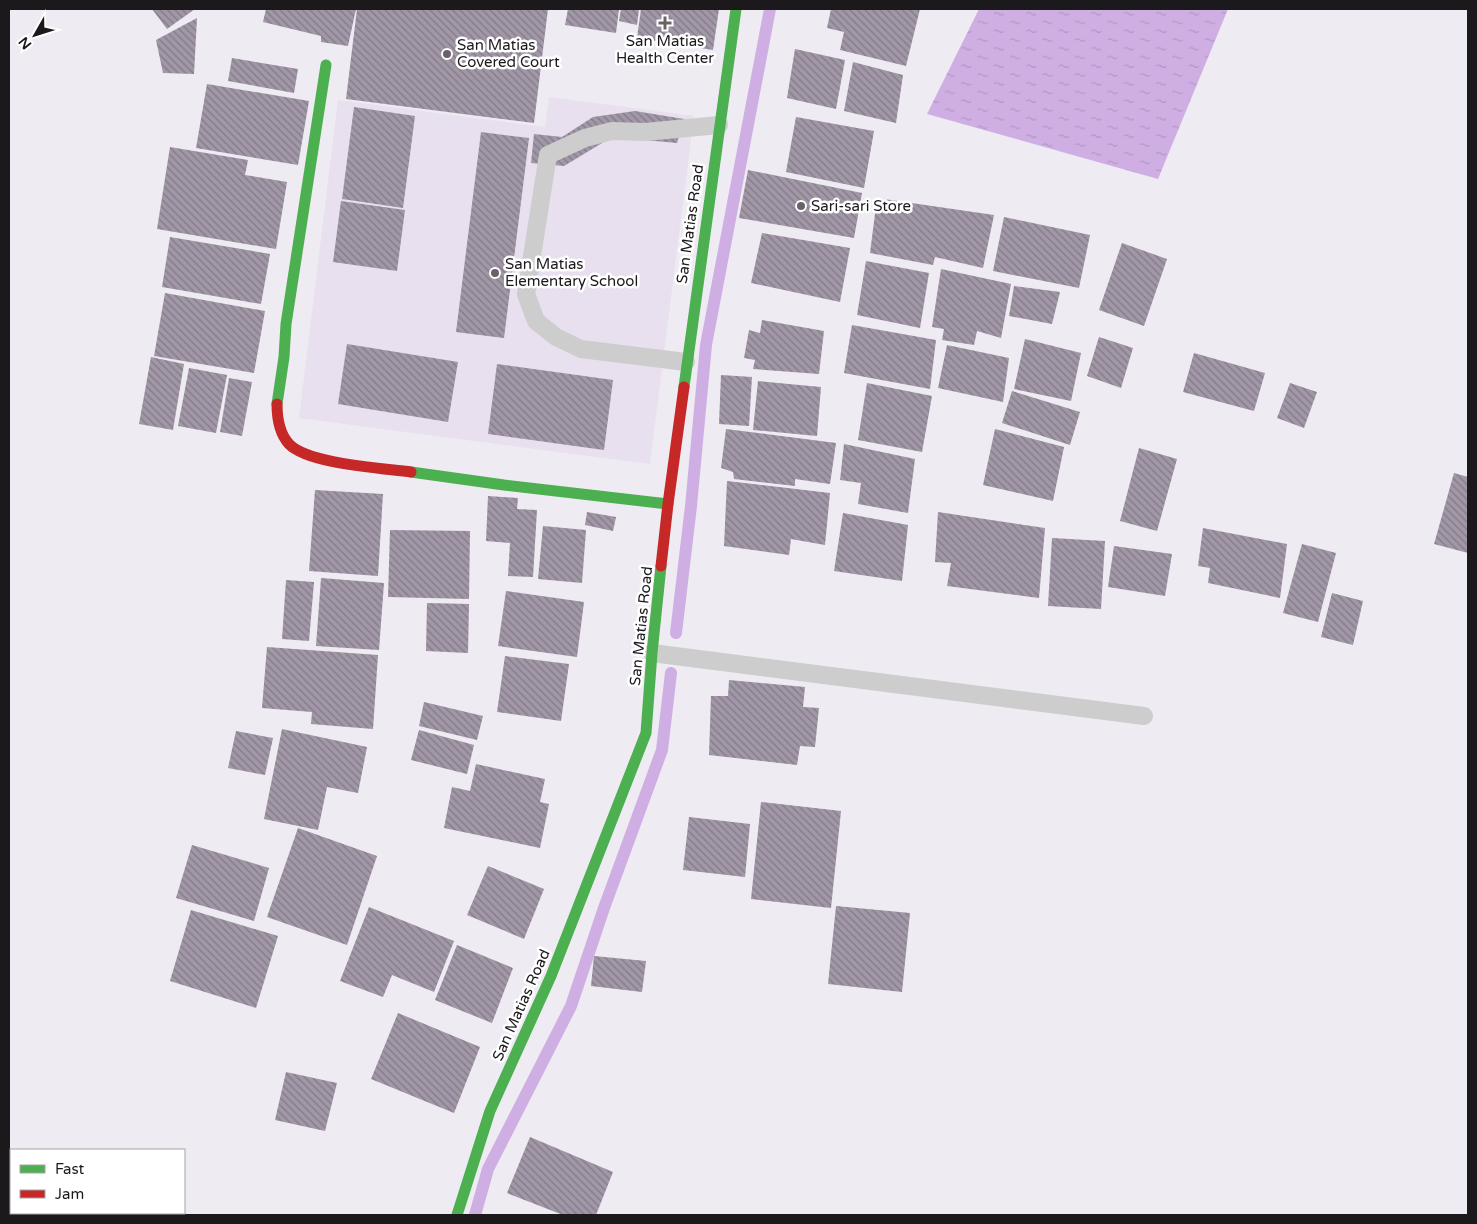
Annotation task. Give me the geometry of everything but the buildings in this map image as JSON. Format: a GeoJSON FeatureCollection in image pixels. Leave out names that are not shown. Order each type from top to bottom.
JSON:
{"type":"FeatureCollection","features":[{"type":"Feature","properties":{"kind":"street","name":"San Matias Road"},"geometry":{"type":"LineString","coordinates":[[457,1215],[490,1111],[551,976],[646,733],[652,653],[668,504],[736,9]]}},
{"type":"Feature","properties":{"kind":"street"},"geometry":{"type":"LineString","coordinates":[[326,65],[277,394],[277,416],[281,434],[290,445],[301,452],[316,458],[335,462],[668,504]]}},
{"type":"Feature","properties":{"kind":"lane"},"geometry":{"type":"LineString","coordinates":[[686,362],[581,349],[556,337],[536,321],[526,294],[548,156],[585,138],[612,131],[645,132],[719,125]]}},
{"type":"Feature","properties":{"kind":"lane"},"geometry":{"type":"LineString","coordinates":[[652,653],[1144,716]]}},
{"type":"Feature","properties":{"kind":"shaded area","name":"San Matias Elementary School"},"geometry":{"type":"Polygon","coordinates":[[[549,97],[694,116],[650,464],[299,418],[338,100],[545,127],[549,97]]]}},
{"type":"Feature","properties":{"kind":"water"},"geometry":{"type":"Polygon","coordinates":[[[979,9],[1228,9],[1158,179],[927,114],[979,9]]]}},
{"type":"Feature","properties":{"kind":"waterway"},"geometry":{"type":"LineString","coordinates":[[676,633],[691,506],[706,345],[770,9]]}},
{"type":"Feature","properties":{"kind":"waterway"},"geometry":{"type":"LineString","coordinates":[[475,1215],[488,1169],[571,1006],[604,908],[662,750],[671,673]]}},
{"type":"Feature","properties":{"kind":"traffic: fast"},"geometry":{"type":"LineString","coordinates":[[684,387],[736,9]]}},
{"type":"Feature","properties":{"kind":"traffic: fast"},"geometry":{"type":"LineString","coordinates":[[277,404],[284,357],[286,324],[326,65]]}},
{"type":"Feature","properties":{"kind":"traffic: fast"},"geometry":{"type":"LineString","coordinates":[[411,472],[668,504]]}},
{"type":"Feature","properties":{"kind":"traffic: fast"},"geometry":{"type":"LineString","coordinates":[[457,1215],[490,1111],[551,976],[646,733],[661,566]]}},
{"type":"Feature","properties":{"kind":"traffic: jam"},"geometry":{"type":"LineString","coordinates":[[661,566],[684,387]]}},
{"type":"Feature","properties":{"kind":"traffic: jam"},"geometry":{"type":"LineString","coordinates":[[277,404],[278,420],[283,435],[289,444],[299,451],[328,461],[411,472]]}},
{"type":"Feature","properties":{"kind":"place","name":"San Matias Health Center"},"geometry":{"type":"Point","coordinates":[665,23]}},
{"type":"Feature","properties":{"kind":"place","name":"San Matias Covered Court"},"geometry":{"type":"Point","coordinates":[447,54]}},
{"type":"Feature","properties":{"kind":"place","name":"Sari-sari Store"},"geometry":{"type":"Point","coordinates":[801,206]}},
{"type":"Feature","properties":{"kind":"place","name":"San Matias Elementary School"},"geometry":{"type":"Point","coordinates":[495,273]}}]}
